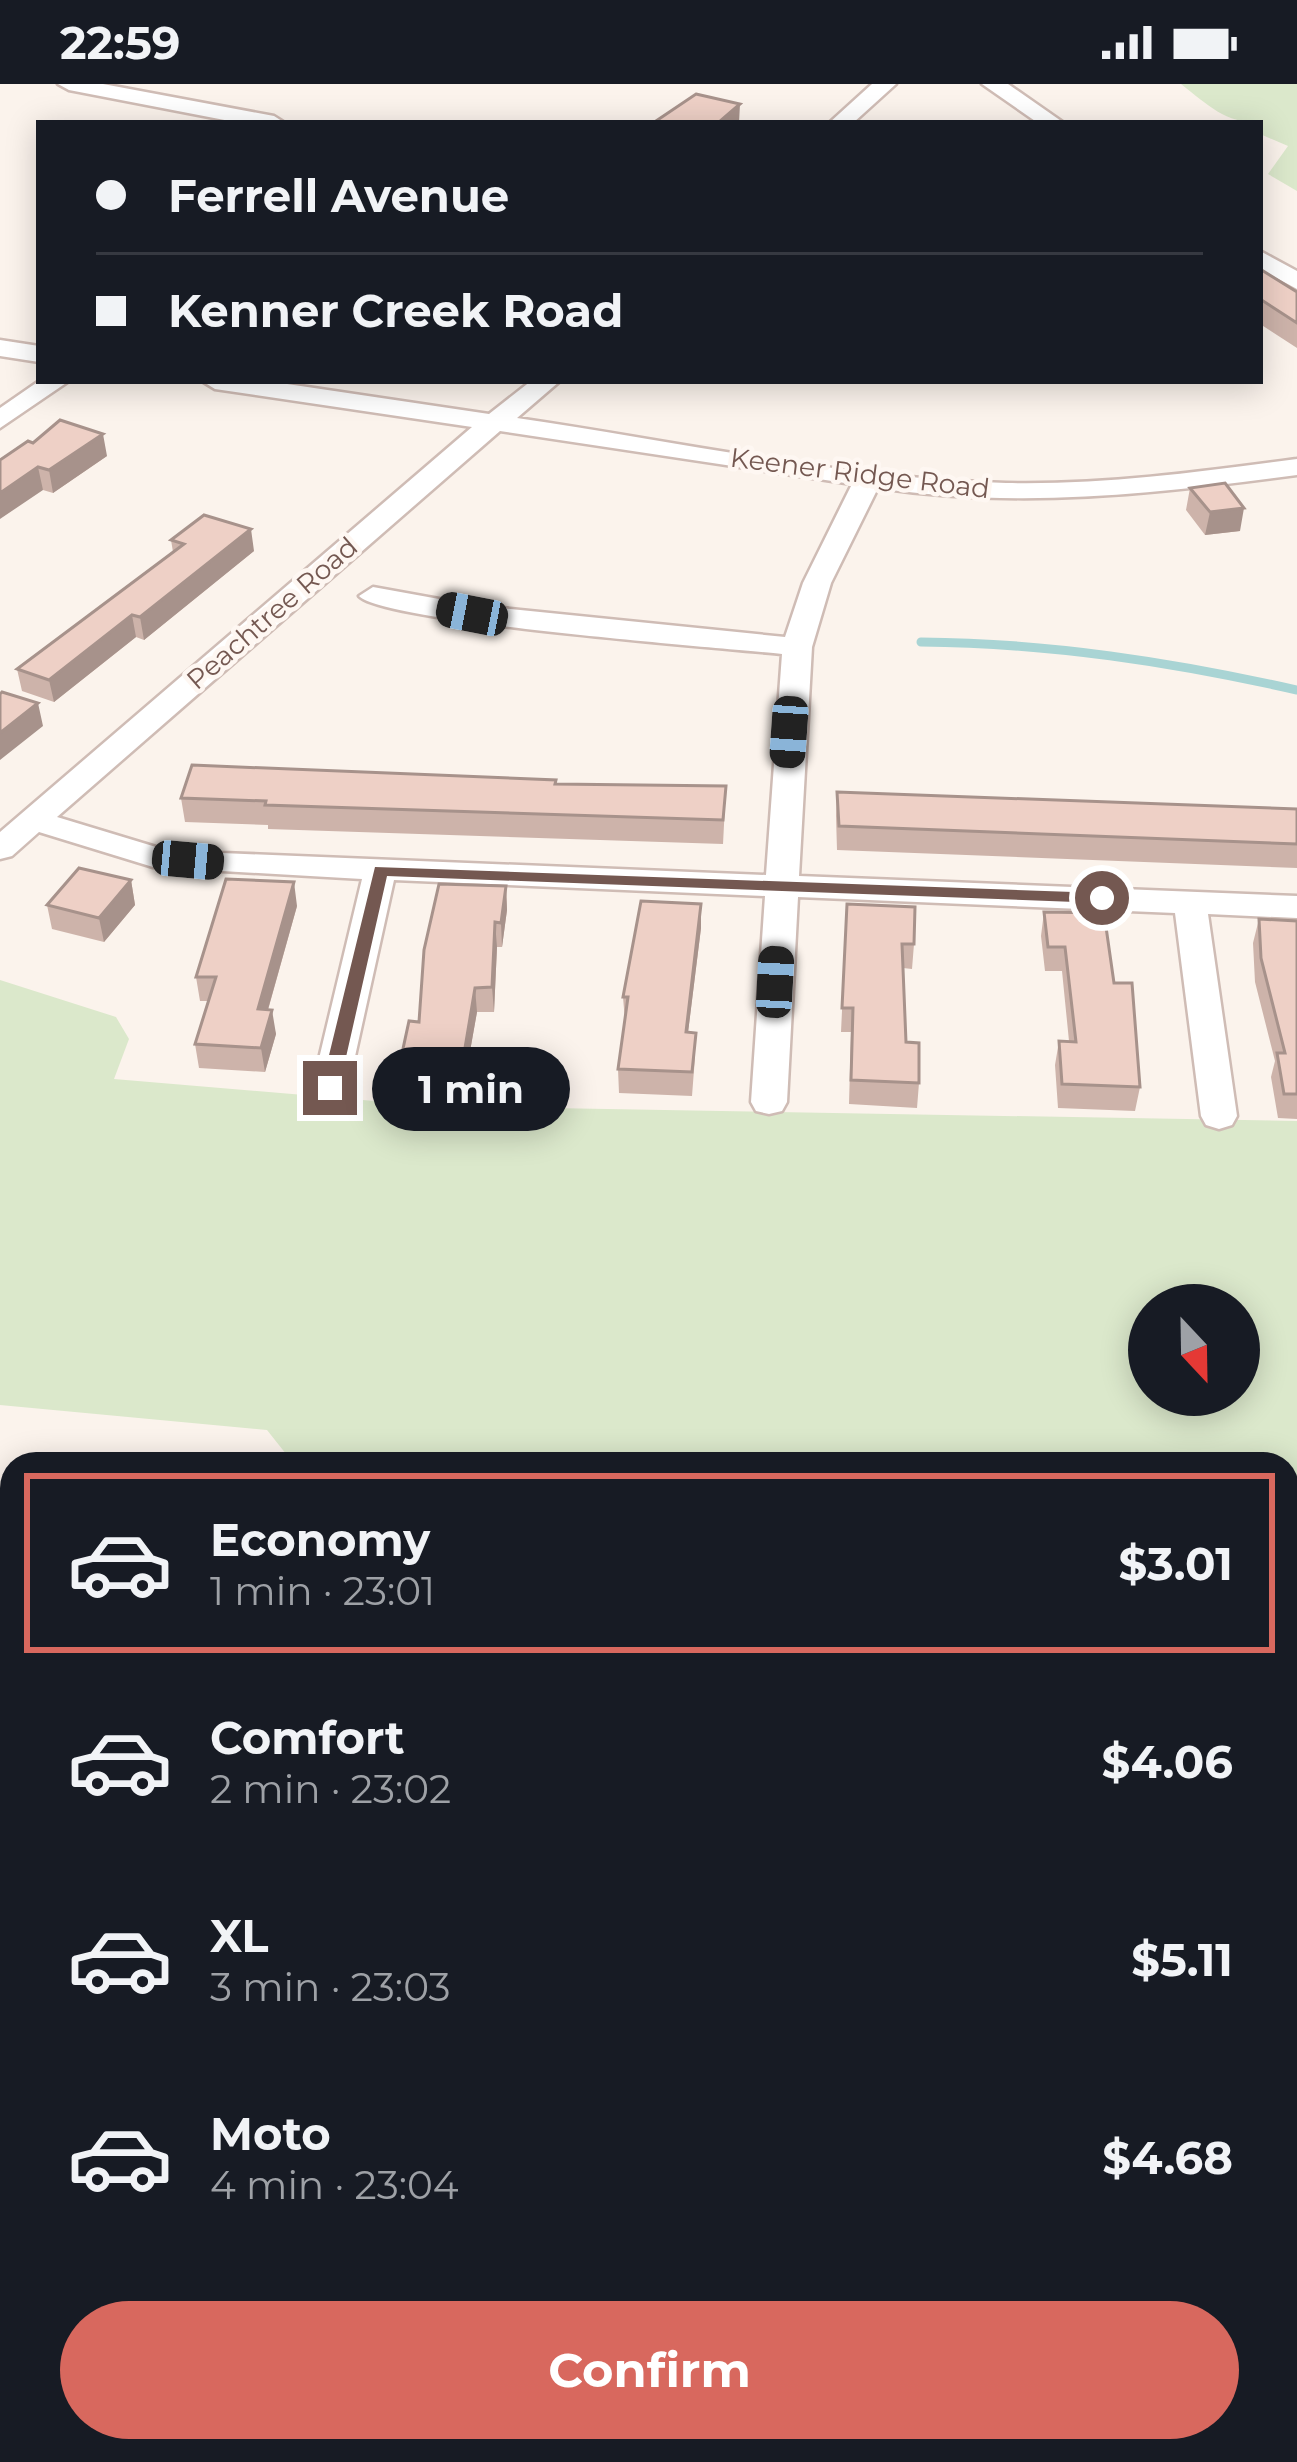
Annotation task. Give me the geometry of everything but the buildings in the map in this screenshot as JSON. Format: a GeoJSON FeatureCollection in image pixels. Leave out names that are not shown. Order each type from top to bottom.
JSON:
{"type":"FeatureCollection","features":[{"type":"Feature","properties":{"kind":"street"},"geometry":{"type":"LineString","coordinates":[[69,84],[258,120]]}},
{"type":"Feature","properties":{"kind":"street"},"geometry":{"type":"LineString","coordinates":[[843,120],[885,84]]}},
{"type":"Feature","properties":{"kind":"street"},"geometry":{"type":"LineString","coordinates":[[993,84],[1048,120]]}},
{"type":"Feature","properties":{"kind":"street"},"geometry":{"type":"LineString","coordinates":[[1264,264],[1297,282]]}},
{"type":"Feature","properties":{"kind":"street"},"geometry":{"type":"LineString","coordinates":[[0,347],[36,353]]}},
{"type":"Feature","properties":{"kind":"street"},"geometry":{"type":"LineString","coordinates":[[0,420],[52,384]]}},
{"type":"Feature","properties":{"kind":"street","name":"Keener Ridge Road"},"geometry":{"type":"LineString","coordinates":[[236,384],[869,478],[1006,491],[1104,489],[1297,466]]}},
{"type":"Feature","properties":{"kind":"street","name":"Peachtree Road"},"geometry":{"type":"LineString","coordinates":[[0,850],[543,384]]}},
{"type":"Feature","properties":{"kind":"street"},"geometry":{"type":"LineString","coordinates":[[769,1102],[797,646],[817,583],[869,478]]}},
{"type":"Feature","properties":{"kind":"street"},"geometry":{"type":"LineString","coordinates":[[373,596],[472,614],[797,646]]}},
{"type":"Feature","properties":{"kind":"street"},"geometry":{"type":"LineString","coordinates":[[33,820],[153,857],[380,871],[1297,907]]}},
{"type":"Feature","properties":{"kind":"street"},"geometry":{"type":"LineString","coordinates":[[330,1088],[380,871]]}},
{"type":"Feature","properties":{"kind":"street"},"geometry":{"type":"LineString","coordinates":[[1190,902],[1220,1116]]}},
{"type":"Feature","properties":{"kind":"green space"},"geometry":{"type":"Polygon","coordinates":[[[1181,84],[1297,84],[1297,191],[1268,174],[1288,146],[1263,135],[1263,120],[1241,120],[1209,106],[1181,84]]]}},
{"type":"Feature","properties":{"kind":"green space"},"geometry":{"type":"Polygon","coordinates":[[[0,980],[116,1017],[129,1039],[114,1079],[433,1106],[1297,1121],[1297,1452],[284,1452],[267,1430],[0,1405],[0,980]]]}},
{"type":"Feature","properties":{"kind":"waterway"},"geometry":{"type":"LineString","coordinates":[[921,642],[1110,656],[1297,690]]}},
{"type":"Feature","properties":{"kind":"route"},"geometry":{"type":"LineString","coordinates":[[330,1088],[380,871],[1102,898]]}}]}
